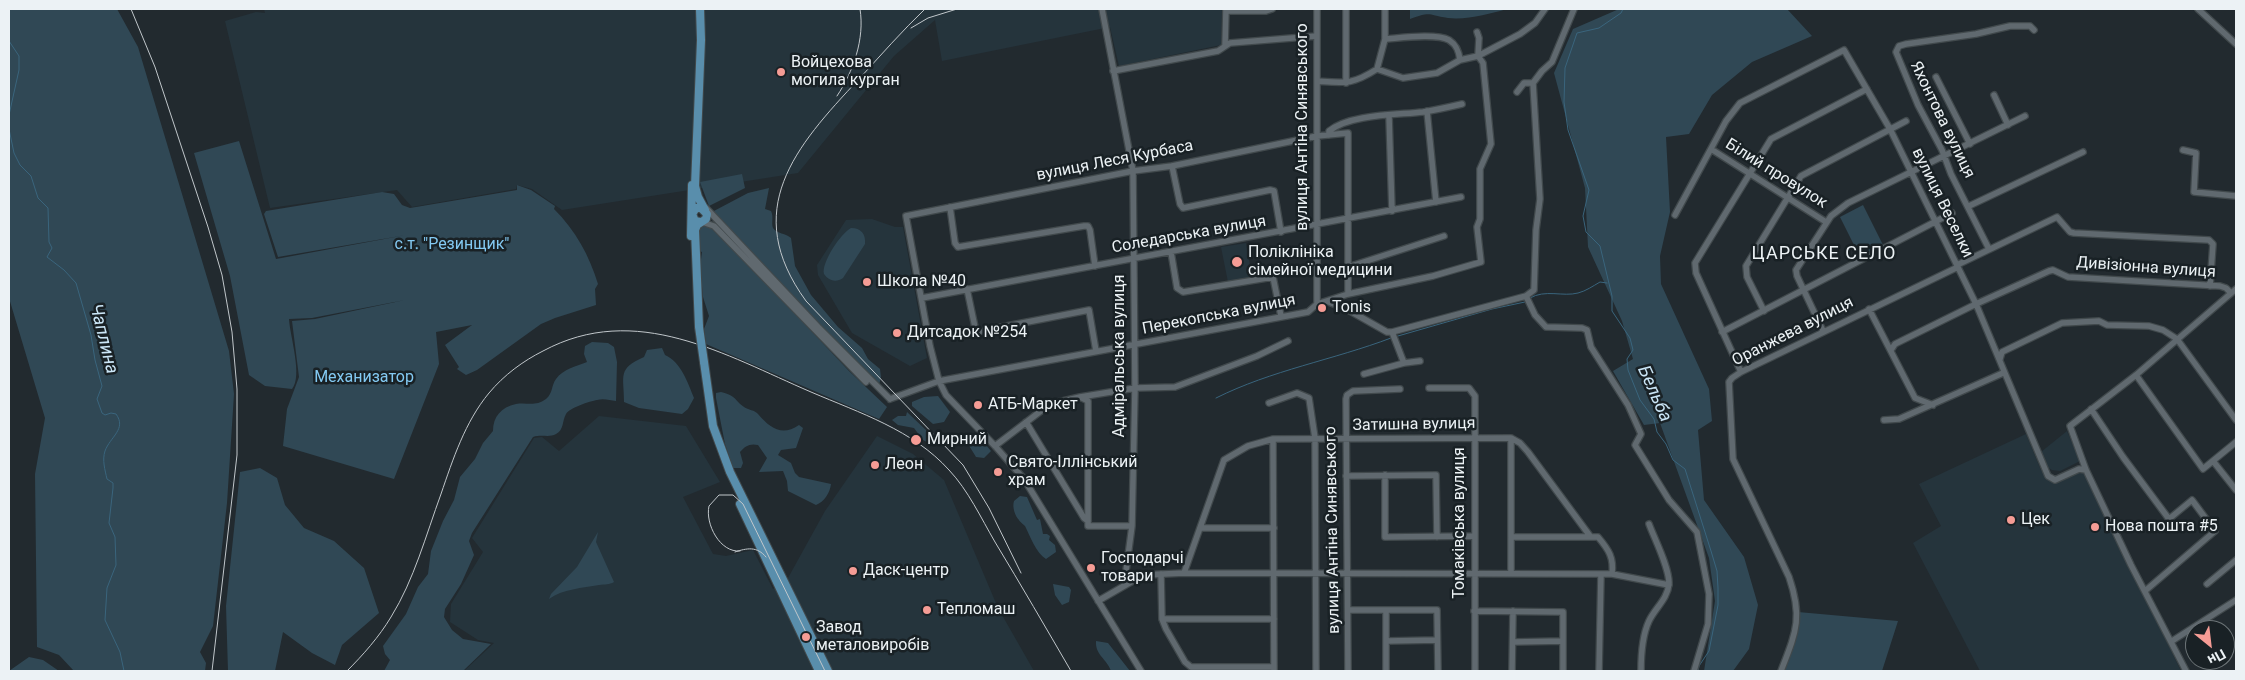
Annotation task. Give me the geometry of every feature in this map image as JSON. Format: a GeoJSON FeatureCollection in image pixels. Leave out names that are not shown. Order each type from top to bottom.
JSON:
{"type":"FeatureCollection","features":[{"type":"Feature","properties":{"kind":"main road"},"geometry":{"type":"LineString","coordinates":[[697,312],[693,301],[692,183],[700,73],[700,9]]}},
{"type":"Feature","properties":{"kind":"main road"},"geometry":{"type":"LineString","coordinates":[[694,167],[695,191],[706,211],[706,219],[696,227],[695,233],[697,312],[719,452],[730,482],[819,671]]}},
{"type":"Feature","properties":{"kind":"main road"},"geometry":{"type":"LineString","coordinates":[[692,217],[698,208],[706,211]]}},
{"type":"Feature","properties":{"kind":"main road"},"geometry":{"type":"LineString","coordinates":[[692,217],[701,222]]}},
{"type":"Feature","properties":{"kind":"main road"},"geometry":{"type":"LineString","coordinates":[[715,428],[730,472],[828,671]]}},
{"type":"Feature","properties":{"kind":"street","name":"Адміральська вулиця"},"geometry":{"type":"LineString","coordinates":[[1102,9],[1133,171],[1135,388],[1132,526],[1124,586]]}},
{"type":"Feature","properties":{"kind":"street"},"geometry":{"type":"LineString","coordinates":[[1225,46],[1226,10],[1266,11],[1272,9]]}},
{"type":"Feature","properties":{"kind":"street","name":"вулиця Антіна Синявського"},"geometry":{"type":"LineString","coordinates":[[1317,9],[1317,304]]}},
{"type":"Feature","properties":{"kind":"street"},"geometry":{"type":"LineString","coordinates":[[1346,9],[1346,83]]}},
{"type":"Feature","properties":{"kind":"street"},"geometry":{"type":"LineString","coordinates":[[1316,81],[1346,83],[1358,81],[1377,69],[1385,39],[1385,9]]}},
{"type":"Feature","properties":{"kind":"street"},"geometry":{"type":"LineString","coordinates":[[1377,69],[1403,78],[1416,78],[1437,73],[1460,60],[1478,56],[1520,34],[1535,23],[1545,9]]}},
{"type":"Feature","properties":{"kind":"street"},"geometry":{"type":"LineString","coordinates":[[1328,302],[1350,311],[1387,332],[1392,332],[1476,310],[1528,300],[1534,290],[1536,230],[1540,199],[1533,83],[1552,62],[1574,9]]}},
{"type":"Feature","properties":{"kind":"street"},"geometry":{"type":"LineString","coordinates":[[2198,9],[2236,44]]}},
{"type":"Feature","properties":{"kind":"street","name":"Яхонтова вулиця"},"geometry":{"type":"LineString","coordinates":[[1989,248],[1975,223],[1969,206],[1898,60],[1897,48],[1906,44],[1975,34],[2010,26],[2030,26],[2034,30]]}},
{"type":"Feature","properties":{"kind":"street"},"geometry":{"type":"LineString","coordinates":[[1347,220],[1348,294],[1432,276],[1481,262],[1477,227],[1480,219],[1480,169],[1491,144],[1483,64],[1478,56],[1479,38],[1477,32]]}},
{"type":"Feature","properties":{"kind":"street"},"geometry":{"type":"LineString","coordinates":[[1113,71],[1218,51],[1230,43],[1317,36]]}},
{"type":"Feature","properties":{"kind":"street"},"geometry":{"type":"LineString","coordinates":[[1385,39],[1428,37],[1447,39],[1457,48],[1460,60]]}},
{"type":"Feature","properties":{"kind":"street","name":"вулиця Веселки"},"geometry":{"type":"LineString","coordinates":[[1710,149],[1731,112],[1740,103],[1844,50],[1890,129],[1976,304],[2048,476],[2055,480],[2078,469],[2086,470]]}},
{"type":"Feature","properties":{"kind":"street"},"geometry":{"type":"LineString","coordinates":[[1936,78],[1970,144]]}},
{"type":"Feature","properties":{"kind":"street"},"geometry":{"type":"LineString","coordinates":[[1517,92],[1524,84],[1533,83]]}},
{"type":"Feature","properties":{"kind":"street"},"geometry":{"type":"LineString","coordinates":[[1741,372],[1696,273],[1695,262],[1748,173],[1771,139],[1868,89]]}},
{"type":"Feature","properties":{"kind":"street"},"geometry":{"type":"LineString","coordinates":[[1994,95],[2008,125]]}},
{"type":"Feature","properties":{"kind":"street"},"geometry":{"type":"LineString","coordinates":[[1329,135],[1329,131],[1335,126],[1349,121],[1426,111],[1462,104]]}},
{"type":"Feature","properties":{"kind":"street"},"geometry":{"type":"LineString","coordinates":[[1426,111],[1436,202]]}},
{"type":"Feature","properties":{"kind":"street"},"geometry":{"type":"LineString","coordinates":[[1389,116],[1392,211]]}},
{"type":"Feature","properties":{"kind":"street"},"geometry":{"type":"LineString","coordinates":[[1823,331],[1803,290],[1796,270],[1826,222],[1838,208],[2025,116]]}},
{"type":"Feature","properties":{"kind":"street"},"geometry":{"type":"LineString","coordinates":[[1764,311],[1746,277],[1746,266],[1787,196],[1801,176],[1906,121]]}},
{"type":"Feature","properties":{"kind":"street","name":"вулиця Леся Курбаса"},"geometry":{"type":"LineString","coordinates":[[922,298],[906,216],[1133,171],[1172,166],[1317,136],[1348,133],[1347,220]]}},
{"type":"Feature","properties":{"kind":"street"},"geometry":{"type":"LineString","coordinates":[[1675,216],[1710,149]]}},
{"type":"Feature","properties":{"kind":"street","name":"Білий провулок"},"geometry":{"type":"LineString","coordinates":[[1710,149],[1826,222]]}},
{"type":"Feature","properties":{"kind":"street"},"geometry":{"type":"LineString","coordinates":[[2184,150],[2196,153],[2194,192],[2236,196]]}},
{"type":"Feature","properties":{"kind":"street"},"geometry":{"type":"LineString","coordinates":[[1969,206],[2083,152]]}},
{"type":"Feature","properties":{"kind":"street"},"geometry":{"type":"LineString","coordinates":[[1172,166],[1180,204],[1183,208],[1270,190],[1274,191],[1281,232]]}},
{"type":"Feature","properties":{"kind":"street","name":"Соледарська вулиця"},"geometry":{"type":"LineString","coordinates":[[922,298],[1347,220],[1461,197]]}},
{"type":"Feature","properties":{"kind":"street"},"geometry":{"type":"LineString","coordinates":[[700,201],[749,255]]}},
{"type":"Feature","properties":{"kind":"street"},"geometry":{"type":"LineString","coordinates":[[950,207],[958,247],[1088,226],[1094,266]]}},
{"type":"Feature","properties":{"kind":"street"},"geometry":{"type":"LineString","coordinates":[[706,211],[871,383],[890,399]]}},
{"type":"Feature","properties":{"kind":"street"},"geometry":{"type":"LineString","coordinates":[[1722,332],[1952,213]]}},
{"type":"Feature","properties":{"kind":"street","name":"Оранжева вулиця"},"geometry":{"type":"LineString","coordinates":[[1781,671],[1797,626],[1798,610],[1789,577],[1733,459],[1728,386],[1732,378],[1823,331],[1957,266],[1989,248],[2058,216],[2070,232],[2074,233],[2209,240],[2212,244],[2210,286]]}},
{"type":"Feature","properties":{"kind":"street"},"geometry":{"type":"LineString","coordinates":[[701,222],[714,226],[853,370],[879,394],[890,399]]}},
{"type":"Feature","properties":{"kind":"street"},"geometry":{"type":"LineString","coordinates":[[1348,267],[1444,236]]}},
{"type":"Feature","properties":{"kind":"street"},"geometry":{"type":"LineString","coordinates":[[1171,252],[1178,288],[1183,292],[1273,277],[1281,316]]}},
{"type":"Feature","properties":{"kind":"street","name":"Дивізіонна вулиця"},"geometry":{"type":"LineString","coordinates":[[1891,350],[1895,344],[1976,304],[2053,270],[2068,277],[2210,286],[2234,291]]}},
{"type":"Feature","properties":{"kind":"street"},"geometry":{"type":"LineString","coordinates":[[967,290],[976,332],[1089,310],[1096,351]]}},
{"type":"Feature","properties":{"kind":"street"},"geometry":{"type":"LineString","coordinates":[[2186,671],[2086,470],[2070,426],[2136,375],[2234,291]]}},
{"type":"Feature","properties":{"kind":"street","name":"Перекопська вулиця"},"geometry":{"type":"LineString","coordinates":[[890,399],[939,381],[1308,312],[1317,304],[1348,294]]}},
{"type":"Feature","properties":{"kind":"street"},"geometry":{"type":"LineString","coordinates":[[922,298],[939,381],[946,395],[996,446],[1024,479],[1141,671]]}},
{"type":"Feature","properties":{"kind":"street"},"geometry":{"type":"LineString","coordinates":[[1528,300],[1535,315],[1546,326],[1582,328],[1587,330],[1591,347],[1628,405],[1641,434],[1635,445],[1669,500],[1697,532],[1710,594],[1708,624],[1694,671]]}},
{"type":"Feature","properties":{"kind":"street"},"geometry":{"type":"LineString","coordinates":[[1869,309],[1915,398],[1933,405]]}},
{"type":"Feature","properties":{"kind":"street"},"geometry":{"type":"LineString","coordinates":[[2000,364],[2002,352],[2062,323],[2099,321],[2107,325],[2149,326],[2163,330],[2177,339],[2236,420]]}},
{"type":"Feature","properties":{"kind":"street"},"geometry":{"type":"LineString","coordinates":[[1392,332],[1404,363]]}},
{"type":"Feature","properties":{"kind":"street"},"geometry":{"type":"LineString","coordinates":[[996,446],[1050,404],[1135,388],[1175,387],[1257,356],[1288,341]]}},
{"type":"Feature","properties":{"kind":"street"},"geometry":{"type":"LineString","coordinates":[[1364,374],[1404,363],[1420,361]]}},
{"type":"Feature","properties":{"kind":"street"},"geometry":{"type":"LineString","coordinates":[[1884,420],[1899,419],[2004,373]]}},
{"type":"Feature","properties":{"kind":"street"},"geometry":{"type":"LineString","coordinates":[[2136,375],[2203,469],[2236,442]]}},
{"type":"Feature","properties":{"kind":"street","name":"Томаківська вулиця"},"geometry":{"type":"LineString","coordinates":[[1428,388],[1469,388],[1475,396],[1475,671]]}},
{"type":"Feature","properties":{"kind":"street","name":"вулиця Антіна Синявського"},"geometry":{"type":"LineString","coordinates":[[1348,671],[1346,398],[1353,391],[1400,389]]}},
{"type":"Feature","properties":{"kind":"street","name":"вулиця Антіна Синявського"},"geometry":{"type":"LineString","coordinates":[[1269,403],[1298,393],[1309,398],[1315,438],[1316,671]]}},
{"type":"Feature","properties":{"kind":"street"},"geometry":{"type":"LineString","coordinates":[[1080,397],[1088,401],[1088,526],[1132,526]]}},
{"type":"Feature","properties":{"kind":"street"},"geometry":{"type":"LineString","coordinates":[[2091,409],[2123,457],[2169,519],[2192,500],[2215,533],[2145,591]]}},
{"type":"Feature","properties":{"kind":"street"},"geometry":{"type":"LineString","coordinates":[[1026,422],[1084,518],[1088,521]]}},
{"type":"Feature","properties":{"kind":"street"},"geometry":{"type":"LineString","coordinates":[[1511,574],[1511,438],[1520,443],[1528,452],[1593,537]]}},
{"type":"Feature","properties":{"kind":"street","name":"Затишна вулиця"},"geometry":{"type":"LineString","coordinates":[[1184,573],[1224,460],[1248,446],[1274,439],[1511,438]]}},
{"type":"Feature","properties":{"kind":"street"},"geometry":{"type":"LineString","coordinates":[[1161,574],[1162,619],[1185,662],[1191,667],[1274,669],[1274,439]]}},
{"type":"Feature","properties":{"kind":"street"},"geometry":{"type":"LineString","coordinates":[[2213,461],[2236,490]]}},
{"type":"Feature","properties":{"kind":"street"},"geometry":{"type":"LineString","coordinates":[[1385,475],[1385,537],[1475,536]]}},
{"type":"Feature","properties":{"kind":"street"},"geometry":{"type":"LineString","coordinates":[[1346,476],[1436,475],[1437,537]]}},
{"type":"Feature","properties":{"kind":"street"},"geometry":{"type":"LineString","coordinates":[[1641,671],[1644,634],[1649,620],[1666,596],[1669,585],[1668,575],[1649,524]]}},
{"type":"Feature","properties":{"kind":"street"},"geometry":{"type":"LineString","coordinates":[[1201,528],[1274,528]]}},
{"type":"Feature","properties":{"kind":"street"},"geometry":{"type":"LineString","coordinates":[[1511,537],[1593,537],[1600,539],[1613,562],[1612,574]]}},
{"type":"Feature","properties":{"kind":"street"},"geometry":{"type":"LineString","coordinates":[[2208,584],[2236,560]]}},
{"type":"Feature","properties":{"kind":"street"},"geometry":{"type":"LineString","coordinates":[[1098,601],[1143,575],[1184,573],[1612,574],[1669,585]]}},
{"type":"Feature","properties":{"kind":"street"},"geometry":{"type":"LineString","coordinates":[[1600,671],[1601,574]]}},
{"type":"Feature","properties":{"kind":"street"},"geometry":{"type":"LineString","coordinates":[[2172,641],[2236,600]]}},
{"type":"Feature","properties":{"kind":"street"},"geometry":{"type":"LineString","coordinates":[[1348,610],[1437,610],[1438,671]]}},
{"type":"Feature","properties":{"kind":"street"},"geometry":{"type":"LineString","coordinates":[[1386,610],[1386,671]]}},
{"type":"Feature","properties":{"kind":"street"},"geometry":{"type":"LineString","coordinates":[[1474,611],[1563,612],[1563,671]]}},
{"type":"Feature","properties":{"kind":"street"},"geometry":{"type":"LineString","coordinates":[[1512,671],[1513,611]]}},
{"type":"Feature","properties":{"kind":"street"},"geometry":{"type":"LineString","coordinates":[[1162,619],[1274,619]]}},
{"type":"Feature","properties":{"kind":"street"},"geometry":{"type":"LineString","coordinates":[[1386,641],[1437,640]]}},
{"type":"Feature","properties":{"kind":"street"},"geometry":{"type":"LineString","coordinates":[[1513,642],[1563,641]]}},
{"type":"Feature","properties":{"kind":"shaded area"},"geometry":{"type":"Polygon","coordinates":[[[264,9],[1222,9],[1221,45],[1119,66],[1110,27],[942,61],[935,20],[894,56],[798,173],[562,210],[532,189],[517,185],[516,189],[412,207],[397,190],[270,208],[225,21],[256,12],[265,13],[264,9]]]}},
{"type":"Feature","properties":{"kind":"shaded area","name":"Школа №40"},"geometry":{"type":"Polygon","coordinates":[[[872,219],[895,227],[903,227],[927,358],[910,366],[852,333],[818,275],[817,265],[846,220],[872,219]]]}},
{"type":"Feature","properties":{"kind":"shaded area","name":"Поліклініка сімейної медицини"},"geometry":{"type":"Polygon","coordinates":[[[1246,243],[1252,277],[1228,282],[1221,247],[1246,243]]]}},
{"type":"Feature","properties":{"kind":"shaded area"},"geometry":{"type":"Polygon","coordinates":[[[599,416],[686,426],[720,482],[683,497],[713,554],[726,556],[753,550],[773,589],[788,578],[825,511],[877,436],[913,454],[944,480],[998,608],[1034,671],[464,671],[494,643],[478,640],[450,622],[451,604],[483,552],[472,538],[534,438],[542,437],[559,451],[599,416]]]}},
{"type":"Feature","properties":{"kind":"shaded area"},"geometry":{"type":"Polygon","coordinates":[[[2067,431],[2080,461],[2060,471],[2052,470],[2047,467],[2041,452],[2067,431]]]}},
{"type":"Feature","properties":{"kind":"shaded area"},"geometry":{"type":"Polygon","coordinates":[[[2026,434],[2041,470],[2053,482],[2080,471],[2085,471],[2181,671],[1980,671],[1913,543],[1941,526],[1919,484],[2026,434]]]}},
{"type":"Feature","properties":{"kind":"green space"},"geometry":{"type":"Polygon","coordinates":[[[9,9],[117,9],[138,47],[229,351],[234,394],[227,503],[213,626],[200,652],[206,663],[205,671],[74,671],[59,655],[37,647],[35,474],[45,418],[9,298],[9,9]]]}},
{"type":"Feature","properties":{"kind":"green space"},"geometry":{"type":"Polygon","coordinates":[[[1410,9],[1507,9],[1463,18],[1448,18],[1426,14],[1410,19],[1410,9]]]}},
{"type":"Feature","properties":{"kind":"green space"},"geometry":{"type":"Polygon","coordinates":[[[1619,9],[1787,9],[1812,36],[1752,62],[1712,95],[1689,134],[1666,137],[1670,212],[1660,256],[1661,284],[1709,389],[1712,421],[1698,430],[1704,500],[1744,557],[1758,605],[1749,649],[1733,671],[1704,671],[1715,601],[1709,558],[1660,423],[1644,425],[1613,371],[1633,359],[1622,321],[1588,247],[1585,188],[1554,73],[1573,29],[1619,9]]]}},
{"type":"Feature","properties":{"kind":"green space"},"geometry":{"type":"Polygon","coordinates":[[[239,141],[276,259],[406,235],[278,257],[264,214],[266,211],[382,192],[394,194],[402,205],[410,208],[517,190],[517,185],[531,190],[555,206],[554,209],[575,235],[586,253],[598,284],[595,289],[596,305],[541,324],[477,370],[466,375],[457,369],[459,367],[445,345],[472,325],[436,332],[439,364],[394,479],[283,446],[287,409],[299,377],[292,321],[315,319],[405,300],[312,318],[289,319],[296,366],[295,383],[292,389],[265,386],[249,375],[230,276],[194,153],[239,141]]]}},
{"type":"Feature","properties":{"kind":"green space"},"geometry":{"type":"Polygon","coordinates":[[[742,174],[745,188],[709,206],[700,182],[742,174]]]}},
{"type":"Feature","properties":{"kind":"green space"},"geometry":{"type":"Polygon","coordinates":[[[769,188],[765,209],[771,211],[773,228],[791,238],[795,266],[811,295],[838,327],[862,348],[868,359],[880,369],[879,385],[867,377],[712,212],[748,193],[769,188]]]}},
{"type":"Feature","properties":{"kind":"green space"},"geometry":{"type":"Polygon","coordinates":[[[1863,205],[1883,245],[1860,257],[1840,217],[1863,205]]]}},
{"type":"Feature","properties":{"kind":"green space"},"geometry":{"type":"Polygon","coordinates":[[[702,225],[715,229],[849,371],[887,407],[879,419],[706,344],[704,329],[709,316],[703,297],[700,267],[702,252],[697,250],[697,229],[702,225]]]}},
{"type":"Feature","properties":{"kind":"green space"},"geometry":{"type":"Polygon","coordinates":[[[851,228],[862,232],[865,237],[865,244],[843,278],[835,281],[830,280],[824,274],[826,263],[837,242],[851,228]]]}},
{"type":"Feature","properties":{"kind":"green space"},"geometry":{"type":"Polygon","coordinates":[[[592,342],[608,343],[614,347],[617,362],[616,401],[599,399],[580,405],[571,409],[566,414],[559,432],[551,436],[533,437],[472,533],[469,541],[474,555],[461,584],[445,609],[444,617],[452,630],[463,639],[491,644],[463,671],[384,671],[390,660],[385,654],[383,646],[406,614],[418,587],[428,574],[431,551],[454,500],[460,477],[475,459],[483,443],[493,431],[496,417],[502,410],[511,405],[535,404],[546,399],[554,382],[562,373],[587,362],[584,354],[585,346],[592,342]]]}},
{"type":"Feature","properties":{"kind":"green space"},"geometry":{"type":"Polygon","coordinates":[[[662,348],[665,355],[671,358],[680,368],[694,398],[688,409],[682,414],[639,408],[624,402],[623,379],[626,369],[635,361],[644,357],[647,350],[662,348]]]}},
{"type":"Feature","properties":{"kind":"green space"},"geometry":{"type":"Polygon","coordinates":[[[721,392],[732,396],[744,407],[757,413],[772,427],[787,430],[799,425],[803,428],[796,448],[781,450],[778,455],[791,463],[799,477],[831,484],[828,494],[822,502],[816,505],[788,491],[783,471],[759,472],[767,458],[758,445],[750,445],[744,448],[740,452],[743,463],[741,468],[733,468],[725,444],[716,398],[716,393],[721,392]]]}},
{"type":"Feature","properties":{"kind":"green space"},"geometry":{"type":"Polygon","coordinates":[[[938,396],[950,412],[944,422],[933,424],[912,406],[912,402],[924,397],[938,396]]]}},
{"type":"Feature","properties":{"kind":"green space"},"geometry":{"type":"Polygon","coordinates":[[[907,412],[928,432],[938,445],[934,446],[923,440],[914,428],[898,425],[892,420],[898,416],[906,416],[907,412]]]}},
{"type":"Feature","properties":{"kind":"green space"},"geometry":{"type":"Polygon","coordinates":[[[977,437],[991,451],[984,458],[976,457],[968,444],[973,438],[977,437]]]}},
{"type":"Feature","properties":{"kind":"green space"},"geometry":{"type":"Polygon","coordinates":[[[260,468],[277,478],[285,505],[304,528],[334,541],[364,568],[379,613],[342,645],[335,665],[312,653],[283,632],[275,671],[228,671],[226,606],[240,472],[260,468]]]}},
{"type":"Feature","properties":{"kind":"green space"},"geometry":{"type":"Polygon","coordinates":[[[1020,496],[1027,497],[1037,520],[1040,519],[1043,534],[1050,536],[1049,540],[1055,545],[1056,552],[1046,559],[1036,549],[1025,526],[1015,514],[1014,501],[1020,496]]]}},
{"type":"Feature","properties":{"kind":"green space"},"geometry":{"type":"Polygon","coordinates":[[[598,532],[596,542],[614,582],[566,591],[549,599],[551,594],[577,567],[598,532]]]}},
{"type":"Feature","properties":{"kind":"green space"},"geometry":{"type":"Polygon","coordinates":[[[1053,584],[1069,587],[1071,590],[1069,602],[1062,605],[1055,595],[1053,584]]]}},
{"type":"Feature","properties":{"kind":"green space"},"geometry":{"type":"Polygon","coordinates":[[[1798,612],[1898,621],[1882,671],[1780,671],[1798,612]]]}},
{"type":"Feature","properties":{"kind":"green space"},"geometry":{"type":"Polygon","coordinates":[[[1096,641],[1108,643],[1130,671],[1111,671],[1097,650],[1096,641]]]}},
{"type":"Feature","properties":{"kind":"green space"},"geometry":{"type":"Polygon","coordinates":[[[29,657],[43,660],[59,671],[9,671],[29,657]]]}},
{"type":"Feature","properties":{"kind":"waterway","name":"Бельба"},"geometry":{"type":"LineString","coordinates":[[1623,9],[1621,13],[1599,28],[1577,33],[1565,68],[1564,102],[1568,130],[1589,190],[1583,216],[1586,232],[1600,246],[1612,296],[1612,311],[1630,338],[1633,350],[1627,359],[1628,370],[1640,400],[1654,419],[1657,432],[1666,444],[1673,460],[1685,469],[1717,571],[1718,605],[1709,651],[1699,666],[1698,671]]}},
{"type":"Feature","properties":{"kind":"waterway","name":"Чаплина"},"geometry":{"type":"LineString","coordinates":[[9,41],[19,56],[19,70],[9,115]]}},
{"type":"Feature","properties":{"kind":"waterway","name":"Чаплина"},"geometry":{"type":"LineString","coordinates":[[9,129],[14,153],[20,165],[31,176],[38,198],[48,208],[49,242],[52,248],[47,257],[64,270],[76,283],[91,335],[102,386],[97,399],[102,413],[105,415],[116,414],[119,419],[119,429],[107,446],[104,458],[107,479],[113,483],[109,523],[115,537],[116,565],[107,588],[105,620],[120,652],[124,671]]}},
{"type":"Feature","properties":{"kind":"waterway"},"geometry":{"type":"LineString","coordinates":[[1530,298],[1542,294],[1578,293],[1600,282],[1607,283]]}},
{"type":"Feature","properties":{"kind":"waterway"},"geometry":{"type":"LineString","coordinates":[[1398,336],[1492,309],[1525,302]]}},
{"type":"Feature","properties":{"kind":"waterway"},"geometry":{"type":"LineString","coordinates":[[1216,398],[1259,380],[1391,338]]}},
{"type":"Feature","properties":{"kind":"tram line"},"geometry":{"type":"LineString","coordinates":[[740,551],[726,547],[720,542],[712,529],[709,521],[709,506],[719,495],[733,495],[743,504],[825,671]]}},
{"type":"Feature","properties":{"kind":"tram line"},"geometry":{"type":"LineString","coordinates":[[735,552],[752,549],[763,553],[766,557]]}},
{"type":"Feature","properties":{"kind":"railway"},"geometry":{"type":"LineString","coordinates":[[131,9],[155,67],[208,227],[222,275],[232,332],[237,389],[237,455],[212,671]]}},
{"type":"Feature","properties":{"kind":"railway"},"geometry":{"type":"LineString","coordinates":[[837,96],[853,66],[856,55],[861,32],[860,9]]}},
{"type":"Feature","properties":{"kind":"railway"},"geometry":{"type":"LineString","coordinates":[[925,9],[836,104],[814,130],[797,155],[784,181],[777,209],[777,237],[787,268],[806,301],[963,465],[989,508],[1021,573]]}},
{"type":"Feature","properties":{"kind":"railway"},"geometry":{"type":"LineString","coordinates":[[911,28],[928,18],[957,9]]}},
{"type":"Feature","properties":{"kind":"railway"},"geometry":{"type":"LineString","coordinates":[[347,671],[376,639],[399,603],[419,557],[460,441],[473,416],[489,393],[514,369],[543,351],[578,337],[612,331],[646,332],[680,339],[713,350],[867,415],[919,444],[949,470],[968,495],[1071,671]]}},
{"type":"Feature","properties":{"kind":"place","name":"Войцехова могила курган"},"geometry":{"type":"Point","coordinates":[781,72]}},
{"type":"Feature","properties":{"kind":"place","name":"Поліклініка сімейної медицини"},"geometry":{"type":"Point","coordinates":[1237,262]}},
{"type":"Feature","properties":{"kind":"place","name":"Школа №40"},"geometry":{"type":"Point","coordinates":[867,282]}},
{"type":"Feature","properties":{"kind":"place","name":"Tonis"},"geometry":{"type":"Point","coordinates":[1322,308]}},
{"type":"Feature","properties":{"kind":"place","name":"Дитсадок №254"},"geometry":{"type":"Point","coordinates":[897,333]}},
{"type":"Feature","properties":{"kind":"place","name":"АТБ-Маркет"},"geometry":{"type":"Point","coordinates":[978,405]}},
{"type":"Feature","properties":{"kind":"place","name":"Мирний"},"geometry":{"type":"Point","coordinates":[916,440]}},
{"type":"Feature","properties":{"kind":"place","name":"Леон"},"geometry":{"type":"Point","coordinates":[875,465]}},
{"type":"Feature","properties":{"kind":"place","name":"Свято-Іллінський храм"},"geometry":{"type":"Point","coordinates":[998,472]}},
{"type":"Feature","properties":{"kind":"place","name":"Цек"},"geometry":{"type":"Point","coordinates":[2011,520]}},
{"type":"Feature","properties":{"kind":"place","name":"Нова пошта #5"},"geometry":{"type":"Point","coordinates":[2095,527]}},
{"type":"Feature","properties":{"kind":"place","name":"Господарчі товари"},"geometry":{"type":"Point","coordinates":[1091,568]}},
{"type":"Feature","properties":{"kind":"place","name":"Даск-центр"},"geometry":{"type":"Point","coordinates":[853,571]}},
{"type":"Feature","properties":{"kind":"place","name":"Тепломаш"},"geometry":{"type":"Point","coordinates":[927,610]}},
{"type":"Feature","properties":{"kind":"place","name":"Завод металовиробів"},"geometry":{"type":"Point","coordinates":[806,637]}},
{"type":"Feature","properties":{"kind":"district","name":"ЦАРСЬКЕ СЕЛО"},"geometry":{"type":"Point","coordinates":[1824,254]}},
{"type":"Feature","properties":{"kind":"park label","name":"с.т. \"Резинщик\""},"geometry":{"type":"Point","coordinates":[452,245]}},
{"type":"Feature","properties":{"kind":"park label","name":"Механизатор"},"geometry":{"type":"Point","coordinates":[364,378]}}]}
